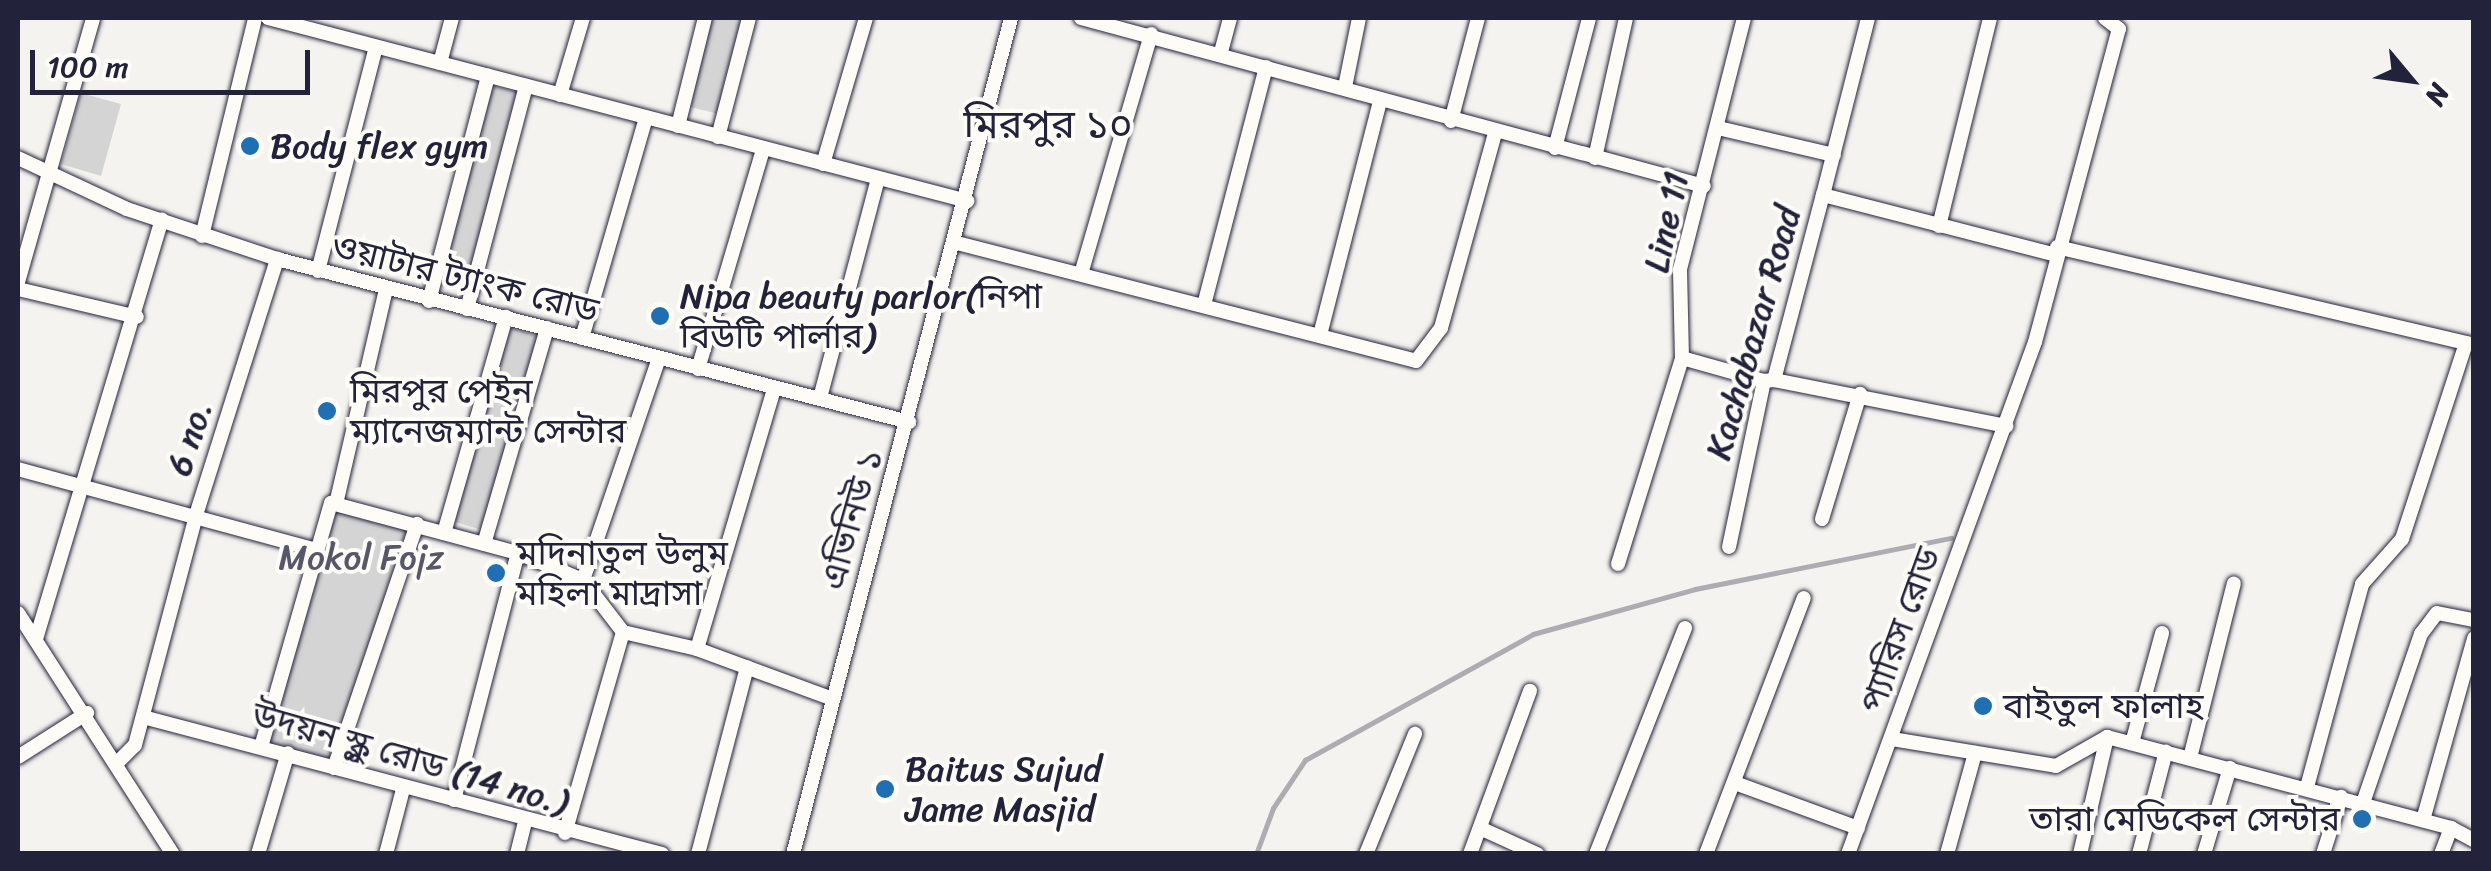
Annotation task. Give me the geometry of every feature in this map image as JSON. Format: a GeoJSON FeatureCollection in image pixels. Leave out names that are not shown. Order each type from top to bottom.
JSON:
{"type":"FeatureCollection","features":[{"type":"Feature","properties":{"kind":"street"},"geometry":{"type":"LineString","coordinates":[[93,18],[46,174],[18,286],[136,316]]}},
{"type":"Feature","properties":{"kind":"street"},"geometry":{"type":"LineString","coordinates":[[202,236],[255,18]]}},
{"type":"Feature","properties":{"kind":"street"},"geometry":{"type":"LineString","coordinates":[[268,18],[967,201]]}},
{"type":"Feature","properties":{"kind":"street"},"geometry":{"type":"LineString","coordinates":[[440,64],[452,18]]}},
{"type":"Feature","properties":{"kind":"street"},"geometry":{"type":"LineString","coordinates":[[560,95],[583,18]]}},
{"type":"Feature","properties":{"kind":"street"},"geometry":{"type":"LineString","coordinates":[[678,126],[705,18]]}},
{"type":"Feature","properties":{"kind":"street"},"geometry":{"type":"LineString","coordinates":[[718,137],[749,18]]}},
{"type":"Feature","properties":{"kind":"street"},"geometry":{"type":"LineString","coordinates":[[822,164],[866,18]]}},
{"type":"Feature","properties":{"kind":"street","name":"এভিনিউ ১"},"geometry":{"type":"LineString","coordinates":[[793,854],[957,243],[1011,18]]}},
{"type":"Feature","properties":{"kind":"street"},"geometry":{"type":"LineString","coordinates":[[1081,18],[1221,52],[1344,87],[1380,102],[1704,186]]}},
{"type":"Feature","properties":{"kind":"street"},"geometry":{"type":"LineString","coordinates":[[1221,52],[1230,18]]}},
{"type":"Feature","properties":{"kind":"street"},"geometry":{"type":"LineString","coordinates":[[1344,87],[1360,18]]}},
{"type":"Feature","properties":{"kind":"street"},"geometry":{"type":"LineString","coordinates":[[1451,121],[1478,18]]}},
{"type":"Feature","properties":{"kind":"street"},"geometry":{"type":"LineString","coordinates":[[1555,148],[1588,18]]}},
{"type":"Feature","properties":{"kind":"street"},"geometry":{"type":"LineString","coordinates":[[1595,158],[1626,18]]}},
{"type":"Feature","properties":{"kind":"street","name":"Line 11"},"geometry":{"type":"LineString","coordinates":[[1618,564],[1682,358],[1680,270],[1744,18]]}},
{"type":"Feature","properties":{"kind":"street"},"geometry":{"type":"LineString","coordinates":[[1823,195],[1868,18]]}},
{"type":"Feature","properties":{"kind":"street"},"geometry":{"type":"LineString","coordinates":[[1939,226],[1990,18]]}},
{"type":"Feature","properties":{"kind":"street","name":"প্যারিস রোড"},"geometry":{"type":"LineString","coordinates":[[1848,854],[2006,426],[2119,29],[2105,18]]}},
{"type":"Feature","properties":{"kind":"street"},"geometry":{"type":"LineString","coordinates":[[1080,274],[1151,34]]}},
{"type":"Feature","properties":{"kind":"street"},"geometry":{"type":"LineString","coordinates":[[318,271],[376,47]]}},
{"type":"Feature","properties":{"kind":"street"},"geometry":{"type":"LineString","coordinates":[[1204,305],[1266,67]]}},
{"type":"Feature","properties":{"kind":"street"},"geometry":{"type":"LineString","coordinates":[[429,301],[488,76]]}},
{"type":"Feature","properties":{"kind":"street"},"geometry":{"type":"LineString","coordinates":[[467,309],[526,86]]}},
{"type":"Feature","properties":{"kind":"street"},"geometry":{"type":"LineString","coordinates":[[1320,335],[1380,102]]}},
{"type":"Feature","properties":{"kind":"street"},"geometry":{"type":"LineString","coordinates":[[582,338],[646,118]]}},
{"type":"Feature","properties":{"kind":"street"},"geometry":{"type":"LineString","coordinates":[[1718,128],[1834,155]]}},
{"type":"Feature","properties":{"kind":"street"},"geometry":{"type":"LineString","coordinates":[[957,243],[1416,361],[1441,328],[1495,133]]}},
{"type":"Feature","properties":{"kind":"street"},"geometry":{"type":"LineString","coordinates":[[698,368],[763,149]]}},
{"type":"Feature","properties":{"kind":"street","name":"ওয়াটার ট্যাংক রোড"},"geometry":{"type":"LineString","coordinates":[[18,158],[46,174],[202,236],[277,260],[909,422]]}},
{"type":"Feature","properties":{"kind":"street"},"geometry":{"type":"LineString","coordinates":[[820,398],[878,179]]}},
{"type":"Feature","properties":{"kind":"street","name":"Kachabazar Road"},"geometry":{"type":"LineString","coordinates":[[1729,547],[1769,380],[1823,195],[1939,226],[2470,344],[2402,539],[2362,584],[2307,788]]}},
{"type":"Feature","properties":{"kind":"street"},"geometry":{"type":"LineString","coordinates":[[36,639],[87,484],[162,220]]}},
{"type":"Feature","properties":{"kind":"street","name":"6 no."},"geometry":{"type":"LineString","coordinates":[[277,260],[196,515],[316,550]]}},
{"type":"Feature","properties":{"kind":"street"},"geometry":{"type":"LineString","coordinates":[[261,746],[333,503],[386,289]]}},
{"type":"Feature","properties":{"kind":"street"},"geometry":{"type":"LineString","coordinates":[[444,533],[506,317]]}},
{"type":"Feature","properties":{"kind":"street"},"geometry":{"type":"LineString","coordinates":[[484,544],[547,328]]}},
{"type":"Feature","properties":{"kind":"street"},"geometry":{"type":"LineString","coordinates":[[584,580],[658,358]]}},
{"type":"Feature","properties":{"kind":"street"},"geometry":{"type":"LineString","coordinates":[[1682,358],[1769,380],[1860,394],[2006,426]]}},
{"type":"Feature","properties":{"kind":"street"},"geometry":{"type":"LineString","coordinates":[[697,648],[774,388]]}},
{"type":"Feature","properties":{"kind":"street"},"geometry":{"type":"LineString","coordinates":[[1822,519],[1860,394]]}},
{"type":"Feature","properties":{"kind":"street"},"geometry":{"type":"LineString","coordinates":[[18,469],[196,515],[135,745],[117,764]]}},
{"type":"Feature","properties":{"kind":"street"},"geometry":{"type":"LineString","coordinates":[[333,503],[518,553],[584,580],[623,632],[697,648],[833,699]]}},
{"type":"Feature","properties":{"kind":"street"},"geometry":{"type":"LineString","coordinates":[[334,768],[417,524]]}},
{"type":"Feature","properties":{"kind":"street"},"geometry":{"type":"LineString","coordinates":[[454,800],[518,553]]}},
{"type":"Feature","properties":{"kind":"street"},"geometry":{"type":"LineString","coordinates":[[2190,758],[2234,582]]}},
{"type":"Feature","properties":{"kind":"street"},"geometry":{"type":"LineString","coordinates":[[1706,854],[1804,598]]}},
{"type":"Feature","properties":{"kind":"street"},"geometry":{"type":"LineString","coordinates":[[2363,803],[2421,634],[2437,612],[2474,620]]}},
{"type":"Feature","properties":{"kind":"street"},"geometry":{"type":"LineString","coordinates":[[18,613],[87,713],[173,854]]}},
{"type":"Feature","properties":{"kind":"street"},"geometry":{"type":"LineString","coordinates":[[1596,854],[1684,628]]}},
{"type":"Feature","properties":{"kind":"street"},"geometry":{"type":"LineString","coordinates":[[565,833],[623,632]]}},
{"type":"Feature","properties":{"kind":"street"},"geometry":{"type":"LineString","coordinates":[[2132,743],[2162,633]]}},
{"type":"Feature","properties":{"kind":"street"},"geometry":{"type":"LineString","coordinates":[[2423,820],[2474,638]]}},
{"type":"Feature","properties":{"kind":"street"},"geometry":{"type":"LineString","coordinates":[[698,854],[747,667]]}},
{"type":"Feature","properties":{"kind":"street"},"geometry":{"type":"LineString","coordinates":[[1470,854],[1530,692]]}},
{"type":"Feature","properties":{"kind":"street"},"geometry":{"type":"LineString","coordinates":[[18,757],[87,713]]}},
{"type":"Feature","properties":{"kind":"street","name":"উদয়ন স্কুল রোড (14 no.)"},"geometry":{"type":"LineString","coordinates":[[143,717],[261,746],[565,833],[662,854]]}},
{"type":"Feature","properties":{"kind":"street"},"geometry":{"type":"LineString","coordinates":[[1366,854],[1414,734]]}},
{"type":"Feature","properties":{"kind":"street"},"geometry":{"type":"LineString","coordinates":[[1892,739],[2056,766],[2107,737],[2452,828],[2473,840]]}},
{"type":"Feature","properties":{"kind":"street"},"geometry":{"type":"LineString","coordinates":[[2080,854],[2107,737]]}},
{"type":"Feature","properties":{"kind":"street"},"geometry":{"type":"LineString","coordinates":[[2139,854],[2166,752]]}},
{"type":"Feature","properties":{"kind":"street"},"geometry":{"type":"LineString","coordinates":[[1947,854],[1975,753]]}},
{"type":"Feature","properties":{"kind":"street"},"geometry":{"type":"LineString","coordinates":[[258,854],[288,754]]}},
{"type":"Feature","properties":{"kind":"street"},"geometry":{"type":"LineString","coordinates":[[2204,854],[2230,768]]}},
{"type":"Feature","properties":{"kind":"street"},"geometry":{"type":"LineString","coordinates":[[1735,782],[1858,828]]}},
{"type":"Feature","properties":{"kind":"street"},"geometry":{"type":"LineString","coordinates":[[386,854],[404,789]]}},
{"type":"Feature","properties":{"kind":"street"},"geometry":{"type":"LineString","coordinates":[[2323,854],[2341,797]]}},
{"type":"Feature","properties":{"kind":"street"},"geometry":{"type":"LineString","coordinates":[[517,854],[525,822]]}},
{"type":"Feature","properties":{"kind":"street"},"geometry":{"type":"LineString","coordinates":[[1480,828],[1537,854]]}},
{"type":"Feature","properties":{"kind":"street"},"geometry":{"type":"LineString","coordinates":[[2441,854],[2452,828]]}},
{"type":"Feature","properties":{"kind":"green space"},"geometry":{"type":"Polygon","coordinates":[[[709,18],[743,18],[719,114],[686,106],[709,18]]]}},
{"type":"Feature","properties":{"kind":"green space"},"geometry":{"type":"Polygon","coordinates":[[[489,85],[519,92],[469,286],[439,278],[489,85]]]}},
{"type":"Feature","properties":{"kind":"green space"},"geometry":{"type":"Polygon","coordinates":[[[81,93],[121,104],[101,176],[61,164],[81,93]]]}},
{"type":"Feature","properties":{"kind":"green space"},"geometry":{"type":"Polygon","coordinates":[[[508,327],[541,337],[485,531],[452,521],[508,327]]]}},
{"type":"Feature","properties":{"kind":"green space","name":"Mokol Fojz"},"geometry":{"type":"Polygon","coordinates":[[[335,510],[411,527],[327,772],[265,756],[335,510]]]}},
{"type":"Feature","properties":{"kind":"waterway"},"geometry":{"type":"LineString","coordinates":[[1256,854],[1273,808],[1305,760],[1533,634],[1695,589],[1951,538]]}},
{"type":"Feature","properties":{"kind":"place","name":"Body flex gym"},"geometry":{"type":"Point","coordinates":[250,146]}},
{"type":"Feature","properties":{"kind":"place","name":"Nipa beauty parlor(নিপা বিউটি পার্লার)"},"geometry":{"type":"Point","coordinates":[660,316]}},
{"type":"Feature","properties":{"kind":"place","name":"মিরপুর পেইন ম্যানেজম্যান্ট সেন্টার"},"geometry":{"type":"Point","coordinates":[327,411]}},
{"type":"Feature","properties":{"kind":"place","name":"মদিনাতুল উলুম মহিলা মাদ্রাসা"},"geometry":{"type":"Point","coordinates":[496,573]}},
{"type":"Feature","properties":{"kind":"place","name":"বাইতুল ফালাহ"},"geometry":{"type":"Point","coordinates":[1983,706]}},
{"type":"Feature","properties":{"kind":"place","name":"Baitus Sujud Jame Masjid"},"geometry":{"type":"Point","coordinates":[885,789]}},
{"type":"Feature","properties":{"kind":"place","name":"তারা মেডিকেল সেন্টার"},"geometry":{"type":"Point","coordinates":[2362,819]}},
{"type":"Feature","properties":{"kind":"district","name":"মিরপুর ১০"},"geometry":{"type":"Point","coordinates":[1048,125]}}]}
